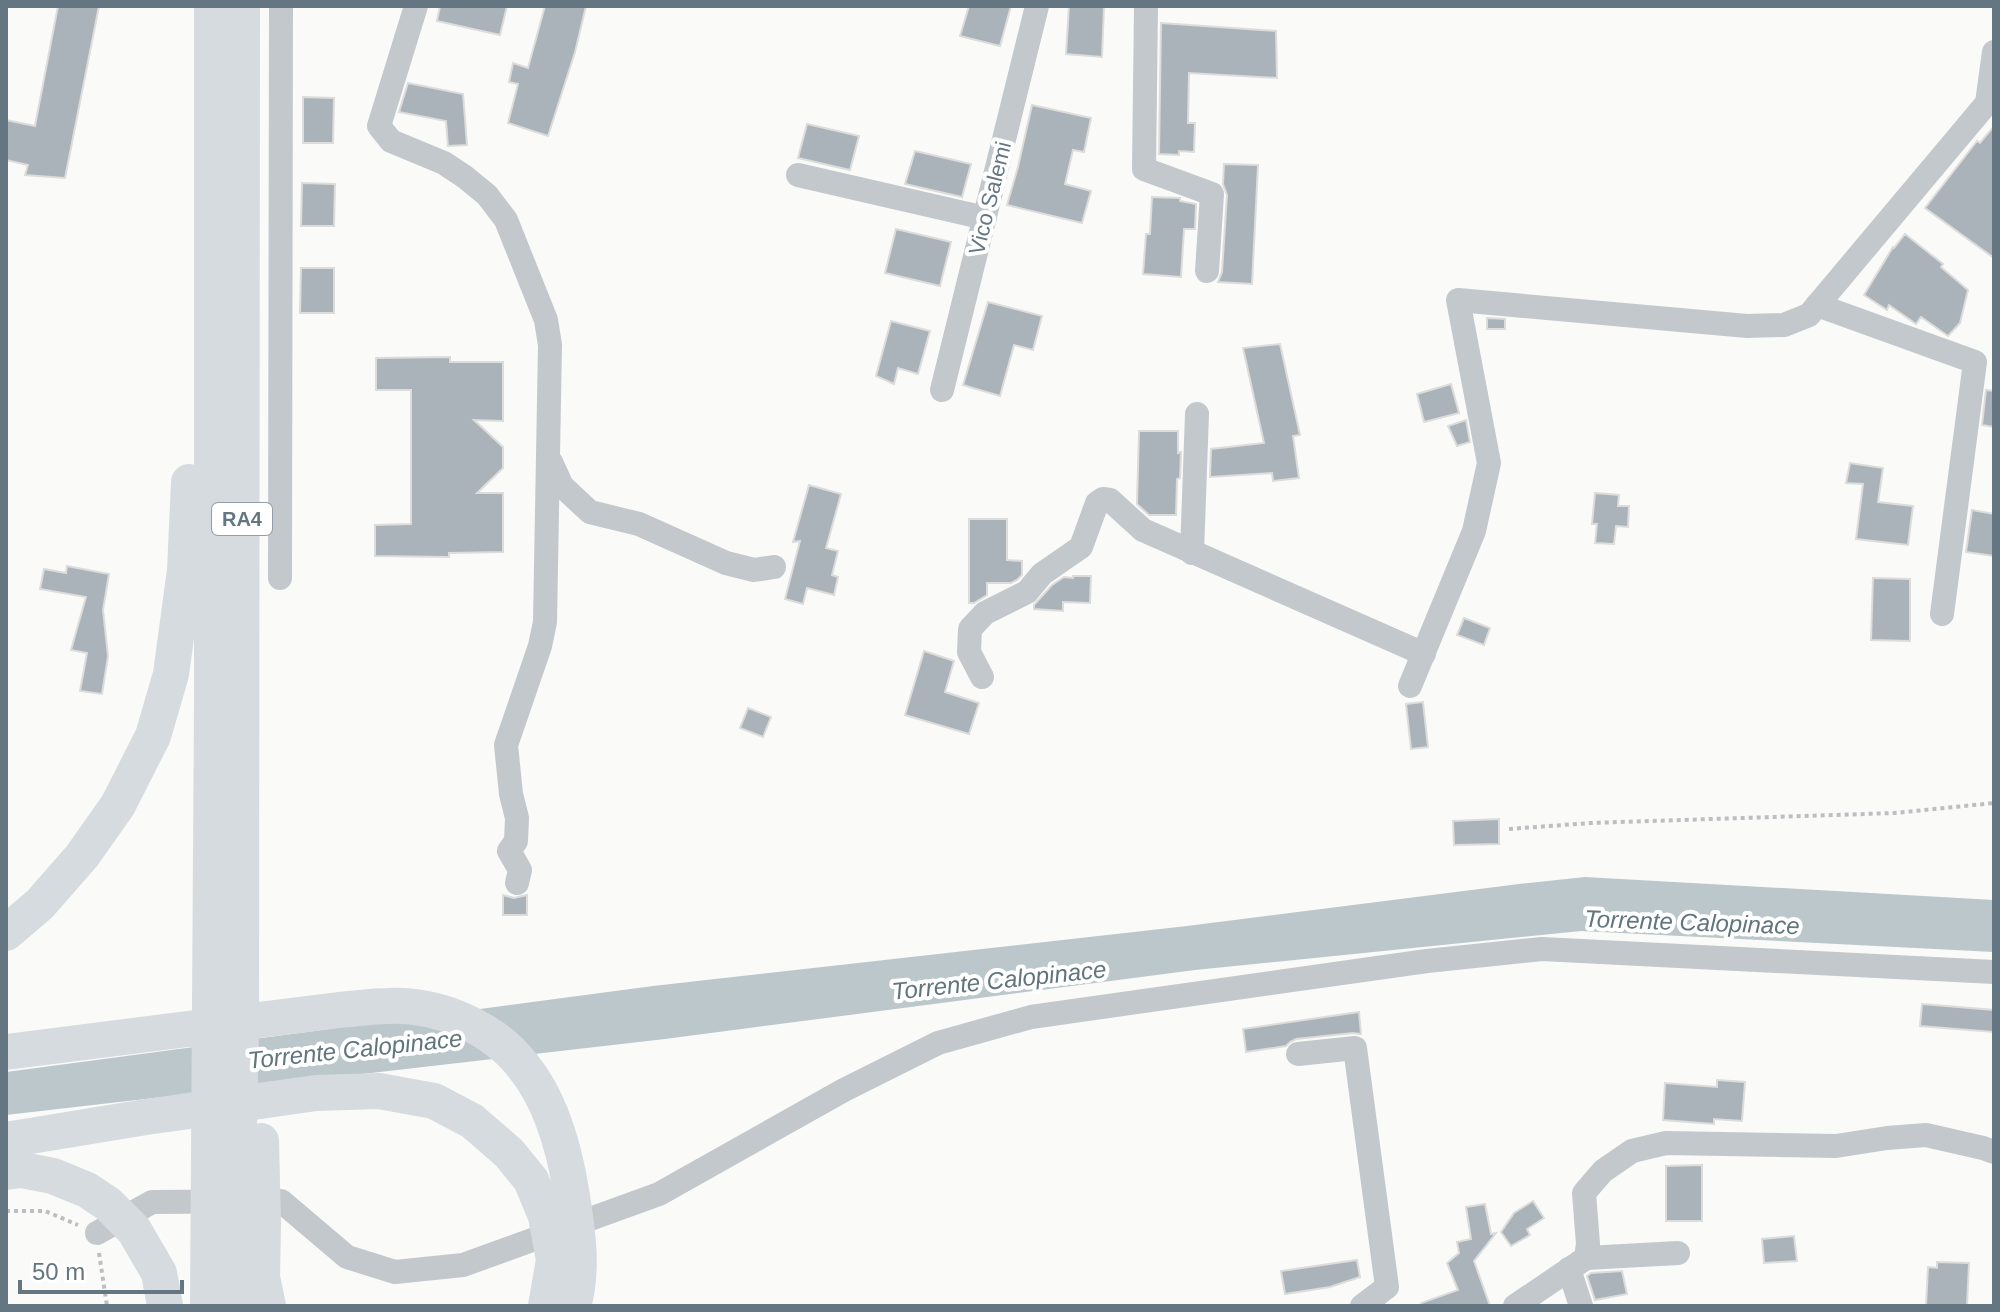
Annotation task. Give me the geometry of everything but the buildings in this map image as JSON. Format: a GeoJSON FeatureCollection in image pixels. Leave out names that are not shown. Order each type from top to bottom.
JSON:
{"type":"FeatureCollection","features":[{"type":"Feature","properties":{"kind":"highway","name":"RA4"},"geometry":{"type":"LineString","coordinates":[[208,1306],[236,1222],[212,702],[212,6]]}},
{"type":"Feature","properties":{"kind":"highway","name":"RA4"},"geometry":{"type":"LineString","coordinates":[[232,1306],[241,1031],[242,6]]}},
{"type":"Feature","properties":{"kind":"highway"},"geometry":{"type":"LineString","coordinates":[[6,933],[40,904],[82,856],[118,805],[153,736],[171,674],[185,570],[193,377],[212,294]]}},
{"type":"Feature","properties":{"kind":"highway"},"geometry":{"type":"LineString","coordinates":[[6,1052],[390,1005],[456,1017],[495,1040],[523,1064],[552,1117],[567,1167],[579,1254],[573,1306]]}},
{"type":"Feature","properties":{"kind":"highway"},"geometry":{"type":"LineString","coordinates":[[11,1161],[146,1117],[316,1093],[379,1091],[434,1101],[472,1121],[509,1153],[531,1180],[546,1216],[554,1260],[546,1306]]}},
{"type":"Feature","properties":{"kind":"highway"},"geometry":{"type":"LineString","coordinates":[[11,1161],[87,1190],[108,1204],[134,1230],[159,1273],[165,1306]]}},
{"type":"Feature","properties":{"kind":"highway"},"geometry":{"type":"LineString","coordinates":[[236,1222],[262,1277],[268,1306]]}},
{"type":"Feature","properties":{"kind":"street"},"geometry":{"type":"LineString","coordinates":[[280,578],[281,6]]}},
{"type":"Feature","properties":{"kind":"street"},"geometry":{"type":"LineString","coordinates":[[416,6],[379,126],[391,141],[444,163],[487,195],[506,220],[546,320],[550,345],[545,622],[540,646],[506,745],[517,818],[516,841],[509,851],[520,870],[517,883]]}},
{"type":"Feature","properties":{"kind":"street","name":"Vico Salemi"},"geometry":{"type":"LineString","coordinates":[[942,390],[1037,6]]}},
{"type":"Feature","properties":{"kind":"street"},"geometry":{"type":"LineString","coordinates":[[1146,6],[1144,169],[1212,194],[1207,271]]}},
{"type":"Feature","properties":{"kind":"street"},"geometry":{"type":"LineString","coordinates":[[1410,686],[1474,531],[1489,463],[1458,300],[1747,326],[1784,325],[1809,315],[1987,103],[1994,52]]}},
{"type":"Feature","properties":{"kind":"street"},"geometry":{"type":"LineString","coordinates":[[798,175],[985,218]]}},
{"type":"Feature","properties":{"kind":"street"},"geometry":{"type":"LineString","coordinates":[[1817,305],[1975,362],[1942,614]]}},
{"type":"Feature","properties":{"kind":"street"},"geometry":{"type":"LineString","coordinates":[[1192,553],[1197,414]]}},
{"type":"Feature","properties":{"kind":"street"},"geometry":{"type":"LineString","coordinates":[[549,456],[562,486],[590,512],[639,524],[726,563],[754,570],[774,567]]}},
{"type":"Feature","properties":{"kind":"street"},"geometry":{"type":"LineString","coordinates":[[982,677],[969,652],[970,629],[985,613],[1027,592],[1042,574],[1081,547],[1097,503],[1103,499],[1110,500],[1143,530],[1424,654]]}},
{"type":"Feature","properties":{"kind":"street"},"geometry":{"type":"LineString","coordinates":[[97,1233],[152,1202],[281,1201],[347,1257],[395,1272],[463,1265],[659,1194],[844,1090],[938,1043],[1031,1017],[1427,961],[1542,949],[1994,972]]}},
{"type":"Feature","properties":{"kind":"street"},"geometry":{"type":"LineString","coordinates":[[1298,1054],[1355,1048],[1387,1287],[1362,1306]]}},
{"type":"Feature","properties":{"kind":"street"},"geometry":{"type":"LineString","coordinates":[[1515,1306],[1577,1263],[1588,1244],[1584,1193],[1603,1171],[1632,1151],[1666,1143],[1836,1146],[1926,1135],[1994,1152]]}},
{"type":"Feature","properties":{"kind":"street"},"geometry":{"type":"LineString","coordinates":[[1577,1263],[1678,1253]]}},
{"type":"Feature","properties":{"kind":"street"},"geometry":{"type":"LineString","coordinates":[[1577,1263],[1581,1306]]}},
{"type":"Feature","properties":{"kind":"path"},"geometry":{"type":"LineString","coordinates":[[1509,829],[1590,823],[1895,813],[1994,803]]}},
{"type":"Feature","properties":{"kind":"water","name":"Torrente Calopinace"},"geometry":{"type":"Polygon","coordinates":[[[1585,877],[1994,900],[1994,952],[1581,931],[1195,970],[665,1039],[6,1115],[6,1072],[653,986],[1187,926],[1585,877]]]}}]}
